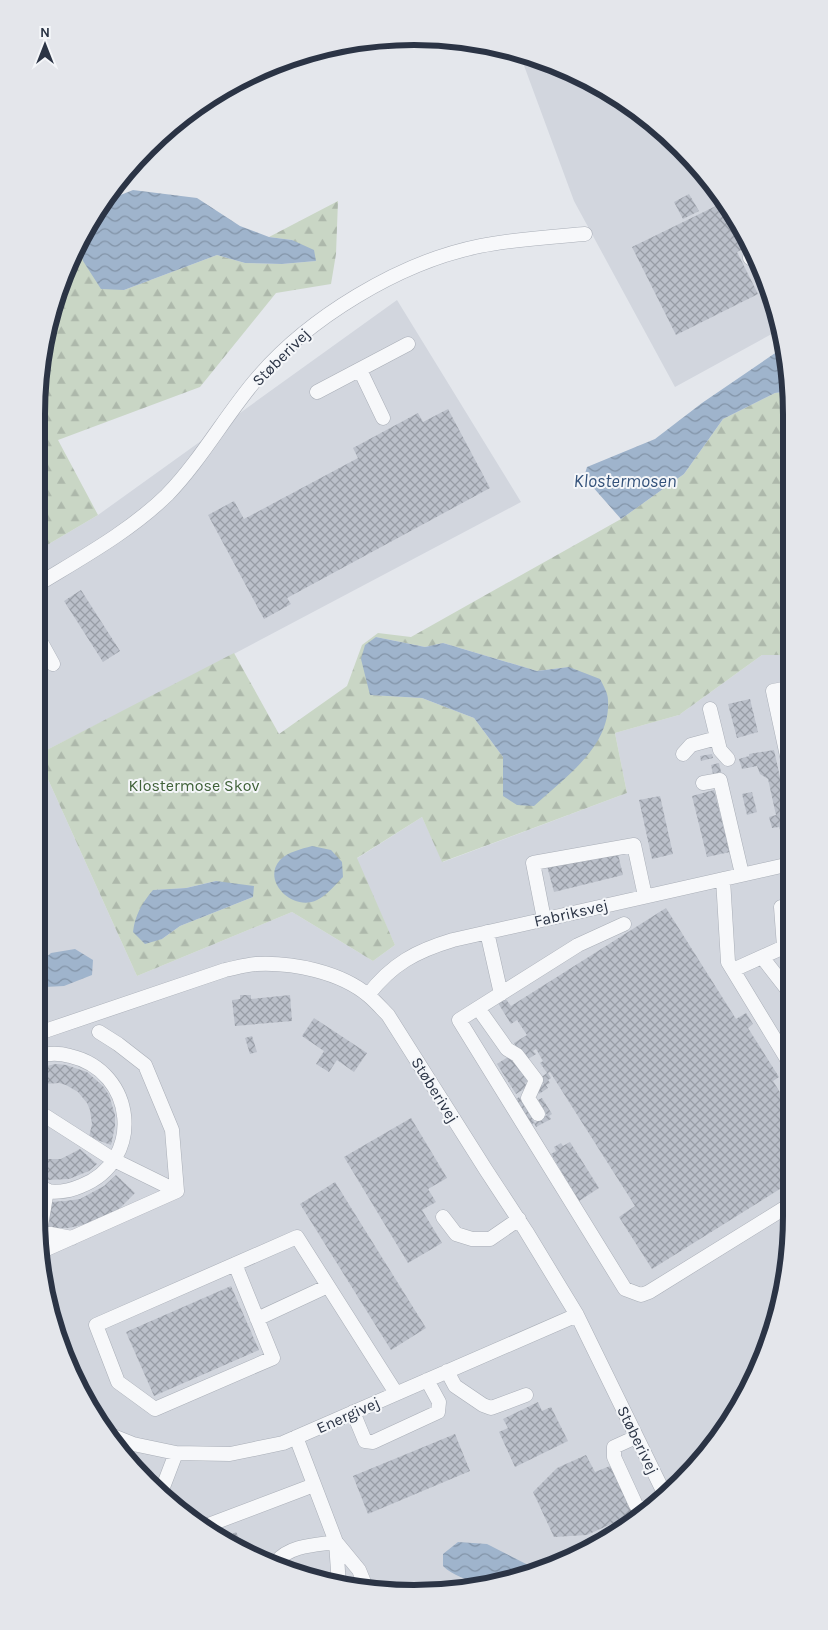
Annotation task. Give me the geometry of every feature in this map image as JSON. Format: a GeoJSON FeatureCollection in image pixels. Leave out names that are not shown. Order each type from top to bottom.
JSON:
{"type":"FeatureCollection","features":[{"type":"Feature","properties":{"kind":"street","name":"Støberivej"},"geometry":{"type":"LineString","coordinates":[[45,580],[120,534],[166,495],[200,456],[255,381],[286,348],[326,314],[376,285],[430,261],[479,246],[529,238],[585,234]]}},
{"type":"Feature","properties":{"kind":"street"},"geometry":{"type":"LineString","coordinates":[[317,392],[408,344]]}},
{"type":"Feature","properties":{"kind":"street"},"geometry":{"type":"LineString","coordinates":[[360,370],[383,418]]}},
{"type":"Feature","properties":{"kind":"street"},"geometry":{"type":"LineString","coordinates":[[45,650],[53,664]]}},
{"type":"Feature","properties":{"kind":"street"},"geometry":{"type":"LineString","coordinates":[[783,690],[773,692],[783,738]]}},
{"type":"Feature","properties":{"kind":"street"},"geometry":{"type":"LineString","coordinates":[[710,709],[720,750],[728,759]]}},
{"type":"Feature","properties":{"kind":"street"},"geometry":{"type":"LineString","coordinates":[[682,754],[692,745],[717,738]]}},
{"type":"Feature","properties":{"kind":"street"},"geometry":{"type":"LineString","coordinates":[[703,783],[720,780],[742,874]]}},
{"type":"Feature","properties":{"kind":"street"},"geometry":{"type":"LineString","coordinates":[[544,920],[533,863],[634,845],[645,896]]}},
{"type":"Feature","properties":{"kind":"street","name":"Fabriksvej"},"geometry":{"type":"LineString","coordinates":[[368,995],[394,967],[412,955],[430,947],[487,932],[783,865]]}},
{"type":"Feature","properties":{"kind":"street"},"geometry":{"type":"LineString","coordinates":[[723,879],[728,962],[783,1052]]}},
{"type":"Feature","properties":{"kind":"street"},"geometry":{"type":"LineString","coordinates":[[781,907],[783,934]]}},
{"type":"Feature","properties":{"kind":"street"},"geometry":{"type":"LineString","coordinates":[[624,924],[578,945],[459,1020],[625,1289],[641,1295],[649,1292],[783,1209]]}},
{"type":"Feature","properties":{"kind":"street"},"geometry":{"type":"LineString","coordinates":[[487,932],[500,994]]}},
{"type":"Feature","properties":{"kind":"street"},"geometry":{"type":"LineString","coordinates":[[733,970],[783,947]]}},
{"type":"Feature","properties":{"kind":"street"},"geometry":{"type":"LineString","coordinates":[[762,956],[783,983]]}},
{"type":"Feature","properties":{"kind":"street","name":"Støberivej"},"geometry":{"type":"LineString","coordinates":[[45,1031],[225,970],[254,964],[284,964],[314,970],[342,980],[368,995],[388,1016],[519,1219],[577,1315],[662,1489]]}},
{"type":"Feature","properties":{"kind":"street"},"geometry":{"type":"LineString","coordinates":[[478,1008],[507,1049],[517,1055],[536,1080],[528,1098],[538,1114]]}},
{"type":"Feature","properties":{"kind":"street"},"geometry":{"type":"LineString","coordinates":[[99,1032],[145,1065],[172,1130],[177,1191]]}},
{"type":"Feature","properties":{"kind":"street"},"geometry":{"type":"LineString","coordinates":[[45,1055],[62,1054],[82,1058],[99,1068],[113,1083],[122,1101],[125,1121],[123,1141],[114,1160],[104,1173],[90,1183],[74,1189],[57,1192],[45,1190]]}},
{"type":"Feature","properties":{"kind":"street"},"geometry":{"type":"LineString","coordinates":[[45,1116],[114,1160],[177,1191]]}},
{"type":"Feature","properties":{"kind":"street"},"geometry":{"type":"LineString","coordinates":[[47,1249],[177,1191]]}},
{"type":"Feature","properties":{"kind":"street"},"geometry":{"type":"LineString","coordinates":[[443,1217],[456,1234],[472,1240],[490,1239],[519,1219]]}},
{"type":"Feature","properties":{"kind":"street"},"geometry":{"type":"LineString","coordinates":[[46,1233],[72,1238]]}},
{"type":"Feature","properties":{"kind":"street"},"geometry":{"type":"LineString","coordinates":[[235,1264],[273,1358],[155,1409],[118,1382],[96,1325],[235,1264],[297,1237],[396,1393]]}},
{"type":"Feature","properties":{"kind":"street"},"geometry":{"type":"LineString","coordinates":[[257,1319],[328,1286]]}},
{"type":"Feature","properties":{"kind":"street","name":"Energivej"},"geometry":{"type":"LineString","coordinates":[[119,1438],[133,1444],[176,1453],[230,1454],[283,1443],[577,1315]]}},
{"type":"Feature","properties":{"kind":"street"},"geometry":{"type":"LineString","coordinates":[[447,1371],[455,1386],[482,1405],[491,1408],[526,1396]]}},
{"type":"Feature","properties":{"kind":"street"},"geometry":{"type":"LineString","coordinates":[[353,1412],[365,1441],[373,1442],[438,1412],[439,1402],[427,1380]]}},
{"type":"Feature","properties":{"kind":"street"},"geometry":{"type":"LineString","coordinates":[[296,1437],[336,1542],[338,1577]]}},
{"type":"Feature","properties":{"kind":"street"},"geometry":{"type":"LineString","coordinates":[[636,1437],[614,1447],[613,1452],[636,1506],[640,1508]]}},
{"type":"Feature","properties":{"kind":"street"},"geometry":{"type":"LineString","coordinates":[[163,1486],[176,1453]]}},
{"type":"Feature","properties":{"kind":"street"},"geometry":{"type":"LineString","coordinates":[[211,1524],[314,1485]]}},
{"type":"Feature","properties":{"kind":"street"},"geometry":{"type":"LineString","coordinates":[[278,1559],[303,1546],[336,1542]]}},
{"type":"Feature","properties":{"kind":"street"},"geometry":{"type":"LineString","coordinates":[[336,1542],[359,1570],[364,1582]]}},
{"type":"Feature","properties":{"kind":"shaded area"},"geometry":{"type":"Polygon","coordinates":[[[523,62],[555,73],[598,94],[639,121],[675,153],[707,189],[734,230],[755,273],[774,333],[675,387],[574,201],[523,62]]]}},
{"type":"Feature","properties":{"kind":"shaded area"},"geometry":{"type":"Polygon","coordinates":[[[397,300],[521,502],[194,675],[45,751],[45,546],[98,515],[397,300]]]}},
{"type":"Feature","properties":{"kind":"shaded area"},"geometry":{"type":"Polygon","coordinates":[[[762,655],[783,655],[783,1216],[780,1264],[770,1312],[755,1357],[734,1400],[707,1441],[675,1477],[639,1509],[598,1536],[577,1547],[555,1557],[510,1572],[462,1582],[438,1584],[414,1585],[366,1582],[342,1578],[295,1565],[273,1557],[229,1536],[189,1509],[153,1477],[121,1441],[94,1400],[73,1357],[52,1288],[48,1264],[45,1216],[45,773],[137,976],[292,912],[373,961],[395,945],[356,859],[422,817],[443,862],[627,793],[615,733],[679,715],[762,655]]]}},
{"type":"Feature","properties":{"kind":"green space"},"geometry":{"type":"Polygon","coordinates":[[[338,201],[336,254],[331,284],[276,293],[200,387],[58,440],[98,515],[45,546],[45,414],[48,366],[58,318],[73,273],[82,253],[83,261],[124,290],[217,255],[245,263],[282,264],[316,261],[292,240],[269,237],[338,201]]]}},
{"type":"Feature","properties":{"kind":"green space","name":"Klostermose Skov"},"geometry":{"type":"Polygon","coordinates":[[[782,392],[783,655],[762,655],[679,715],[615,733],[627,793],[442,862],[422,817],[357,858],[395,945],[373,961],[292,912],[137,976],[45,773],[45,751],[234,653],[279,734],[347,686],[362,645],[378,633],[411,637],[621,519],[684,474],[723,419],[775,393],[782,392]],[[376,637],[370,695],[422,698],[474,718],[503,757],[503,795],[569,667],[537,671],[443,643],[425,647],[376,637]],[[216,881],[186,888],[154,890],[162,939],[180,926],[253,897],[216,881]]]}},
{"type":"Feature","properties":{"kind":"water"},"geometry":{"type":"Polygon","coordinates":[[[133,190],[197,198],[240,226],[269,237],[292,240],[314,250],[316,261],[282,264],[245,263],[217,255],[124,290],[101,289],[83,261],[82,253],[94,229],[115,197],[133,190]]]}},
{"type":"Feature","properties":{"kind":"water","name":"Klostermosen"},"geometry":{"type":"Polygon","coordinates":[[[778,351],[782,392],[775,393],[723,419],[684,474],[621,519],[584,477],[587,467],[655,439],[702,403],[778,351]]]}},
{"type":"Feature","properties":{"kind":"water"},"geometry":{"type":"Polygon","coordinates":[[[376,637],[425,647],[443,643],[537,671],[569,667],[600,679],[608,700],[607,717],[602,732],[594,747],[583,760],[534,806],[517,805],[503,796],[503,757],[474,718],[422,698],[370,695],[361,659],[365,645],[376,637]]]}},
{"type":"Feature","properties":{"kind":"water"},"geometry":{"type":"Polygon","coordinates":[[[312,846],[331,850],[342,862],[343,877],[321,898],[308,903],[298,902],[282,892],[277,885],[274,877],[275,868],[280,860],[287,855],[312,846]]]}},
{"type":"Feature","properties":{"kind":"water"},"geometry":{"type":"Polygon","coordinates":[[[216,881],[254,886],[253,897],[180,926],[162,939],[145,944],[133,932],[135,920],[140,909],[153,890],[186,888],[216,881]]]}},
{"type":"Feature","properties":{"kind":"water"},"geometry":{"type":"Polygon","coordinates":[[[75,949],[93,960],[92,975],[64,986],[45,987],[45,958],[51,953],[75,949]]]}},
{"type":"Feature","properties":{"kind":"water"},"geometry":{"type":"Polygon","coordinates":[[[458,1542],[487,1544],[530,1566],[470,1581],[456,1575],[443,1566],[443,1554],[458,1542]]]}},
{"type":"Feature","properties":{"kind":"building"},"geometry":{"type":"Polygon","coordinates":[[[689,194],[699,211],[683,219],[674,202],[689,194]]]}},
{"type":"Feature","properties":{"kind":"building"},"geometry":{"type":"Polygon","coordinates":[[[718,205],[744,249],[737,252],[758,294],[676,335],[632,247],[718,205]]]}},
{"type":"Feature","properties":{"kind":"building"},"geometry":{"type":"Polygon","coordinates":[[[448,409],[490,488],[287,598],[291,604],[264,619],[208,515],[234,501],[244,519],[358,458],[353,448],[418,413],[423,422],[448,409]]]}},
{"type":"Feature","properties":{"kind":"building"},"geometry":{"type":"Polygon","coordinates":[[[81,590],[120,651],[103,662],[64,601],[81,590]]]}},
{"type":"Feature","properties":{"kind":"building"},"geometry":{"type":"Polygon","coordinates":[[[750,699],[758,732],[737,738],[728,704],[750,699]]]}},
{"type":"Feature","properties":{"kind":"building"},"geometry":{"type":"Polygon","coordinates":[[[783,700],[783,724],[777,701],[783,700]]]}},
{"type":"Feature","properties":{"kind":"building"},"geometry":{"type":"Polygon","coordinates":[[[774,750],[783,790],[783,835],[779,827],[772,828],[769,817],[776,815],[768,779],[760,774],[757,766],[742,769],[739,759],[749,756],[749,754],[774,750]]]}},
{"type":"Feature","properties":{"kind":"building"},"geometry":{"type":"Polygon","coordinates":[[[712,754],[713,758],[701,761],[700,756],[712,754]]]}},
{"type":"Feature","properties":{"kind":"building"},"geometry":{"type":"Polygon","coordinates":[[[719,763],[721,772],[713,774],[711,765],[719,763]]]}},
{"type":"Feature","properties":{"kind":"building"},"geometry":{"type":"Polygon","coordinates":[[[714,790],[730,852],[707,857],[692,796],[714,790]]]}},
{"type":"Feature","properties":{"kind":"building"},"geometry":{"type":"Polygon","coordinates":[[[752,792],[757,812],[747,815],[742,794],[752,792]]]}},
{"type":"Feature","properties":{"kind":"building"},"geometry":{"type":"Polygon","coordinates":[[[660,796],[673,854],[652,859],[639,800],[660,796]]]}},
{"type":"Feature","properties":{"kind":"building"},"geometry":{"type":"Polygon","coordinates":[[[617,850],[623,875],[554,892],[547,866],[617,850]]]}},
{"type":"Feature","properties":{"kind":"building"},"geometry":{"type":"Polygon","coordinates":[[[666,908],[736,1019],[746,1013],[753,1024],[748,1028],[779,1077],[773,1081],[783,1097],[783,1187],[652,1269],[619,1217],[635,1206],[550,1072],[548,1073],[551,1078],[548,1080],[550,1083],[546,1085],[548,1088],[539,1094],[536,1089],[544,1084],[540,1078],[547,1073],[540,1063],[543,1061],[536,1049],[533,1051],[536,1054],[525,1061],[514,1043],[527,1035],[517,1020],[511,1024],[498,1003],[505,998],[511,1006],[666,908]]]}},
{"type":"Feature","properties":{"kind":"building"},"geometry":{"type":"Polygon","coordinates":[[[240,995],[251,995],[251,999],[290,995],[292,1021],[235,1026],[232,1000],[240,999],[240,995]]]}},
{"type":"Feature","properties":{"kind":"building"},"geometry":{"type":"Polygon","coordinates":[[[314,1018],[367,1053],[354,1072],[337,1060],[329,1072],[316,1064],[324,1051],[302,1036],[314,1018]]]}},
{"type":"Feature","properties":{"kind":"building"},"geometry":{"type":"Polygon","coordinates":[[[252,1036],[257,1052],[250,1054],[245,1038],[252,1036]]]}},
{"type":"Feature","properties":{"kind":"building"},"geometry":{"type":"Polygon","coordinates":[[[511,1055],[528,1081],[525,1083],[527,1087],[516,1094],[497,1064],[511,1055]]]}},
{"type":"Feature","properties":{"kind":"building"},"geometry":{"type":"Polygon","coordinates":[[[56,1064],[66,1065],[87,1072],[103,1086],[109,1095],[115,1115],[111,1145],[89,1137],[92,1124],[87,1103],[78,1092],[66,1085],[59,1083],[45,1084],[45,1066],[56,1064]]]}},
{"type":"Feature","properties":{"kind":"building"},"geometry":{"type":"Polygon","coordinates":[[[519,1097],[535,1123],[547,1115],[538,1100],[542,1098],[552,1114],[549,1116],[551,1119],[536,1127],[534,1123],[531,1125],[515,1100],[519,1097]]]}},
{"type":"Feature","properties":{"kind":"building"},"geometry":{"type":"Polygon","coordinates":[[[411,1118],[447,1178],[428,1189],[436,1202],[422,1210],[442,1243],[408,1263],[344,1157],[411,1118]]]}},
{"type":"Feature","properties":{"kind":"building"},"geometry":{"type":"Polygon","coordinates":[[[570,1142],[599,1188],[579,1201],[551,1154],[556,1151],[554,1147],[561,1143],[563,1146],[570,1142]]]}},
{"type":"Feature","properties":{"kind":"building"},"geometry":{"type":"Polygon","coordinates":[[[80,1149],[97,1164],[89,1171],[69,1179],[45,1179],[45,1158],[61,1159],[80,1149]]]}},
{"type":"Feature","properties":{"kind":"building"},"geometry":{"type":"Polygon","coordinates":[[[116,1175],[135,1193],[120,1208],[105,1217],[87,1224],[68,1228],[49,1228],[50,1202],[80,1199],[104,1186],[116,1175]]]}},
{"type":"Feature","properties":{"kind":"building"},"geometry":{"type":"Polygon","coordinates":[[[335,1182],[426,1328],[391,1350],[300,1204],[335,1182]]]}},
{"type":"Feature","properties":{"kind":"building"},"geometry":{"type":"Polygon","coordinates":[[[231,1286],[259,1350],[154,1396],[126,1332],[231,1286]]]}},
{"type":"Feature","properties":{"kind":"building"},"geometry":{"type":"Polygon","coordinates":[[[538,1402],[542,1411],[551,1407],[568,1441],[515,1467],[499,1432],[508,1428],[503,1419],[538,1402]]]}},
{"type":"Feature","properties":{"kind":"building"},"geometry":{"type":"Polygon","coordinates":[[[455,1434],[470,1471],[368,1514],[353,1476],[455,1434]]]}},
{"type":"Feature","properties":{"kind":"building"},"geometry":{"type":"Polygon","coordinates":[[[586,1455],[595,1472],[610,1466],[633,1513],[587,1535],[554,1537],[533,1492],[557,1468],[586,1455]]]}},
{"type":"Feature","properties":{"kind":"building"},"geometry":{"type":"Polygon","coordinates":[[[236,1532],[241,1542],[229,1536],[236,1532]]]}}]}
